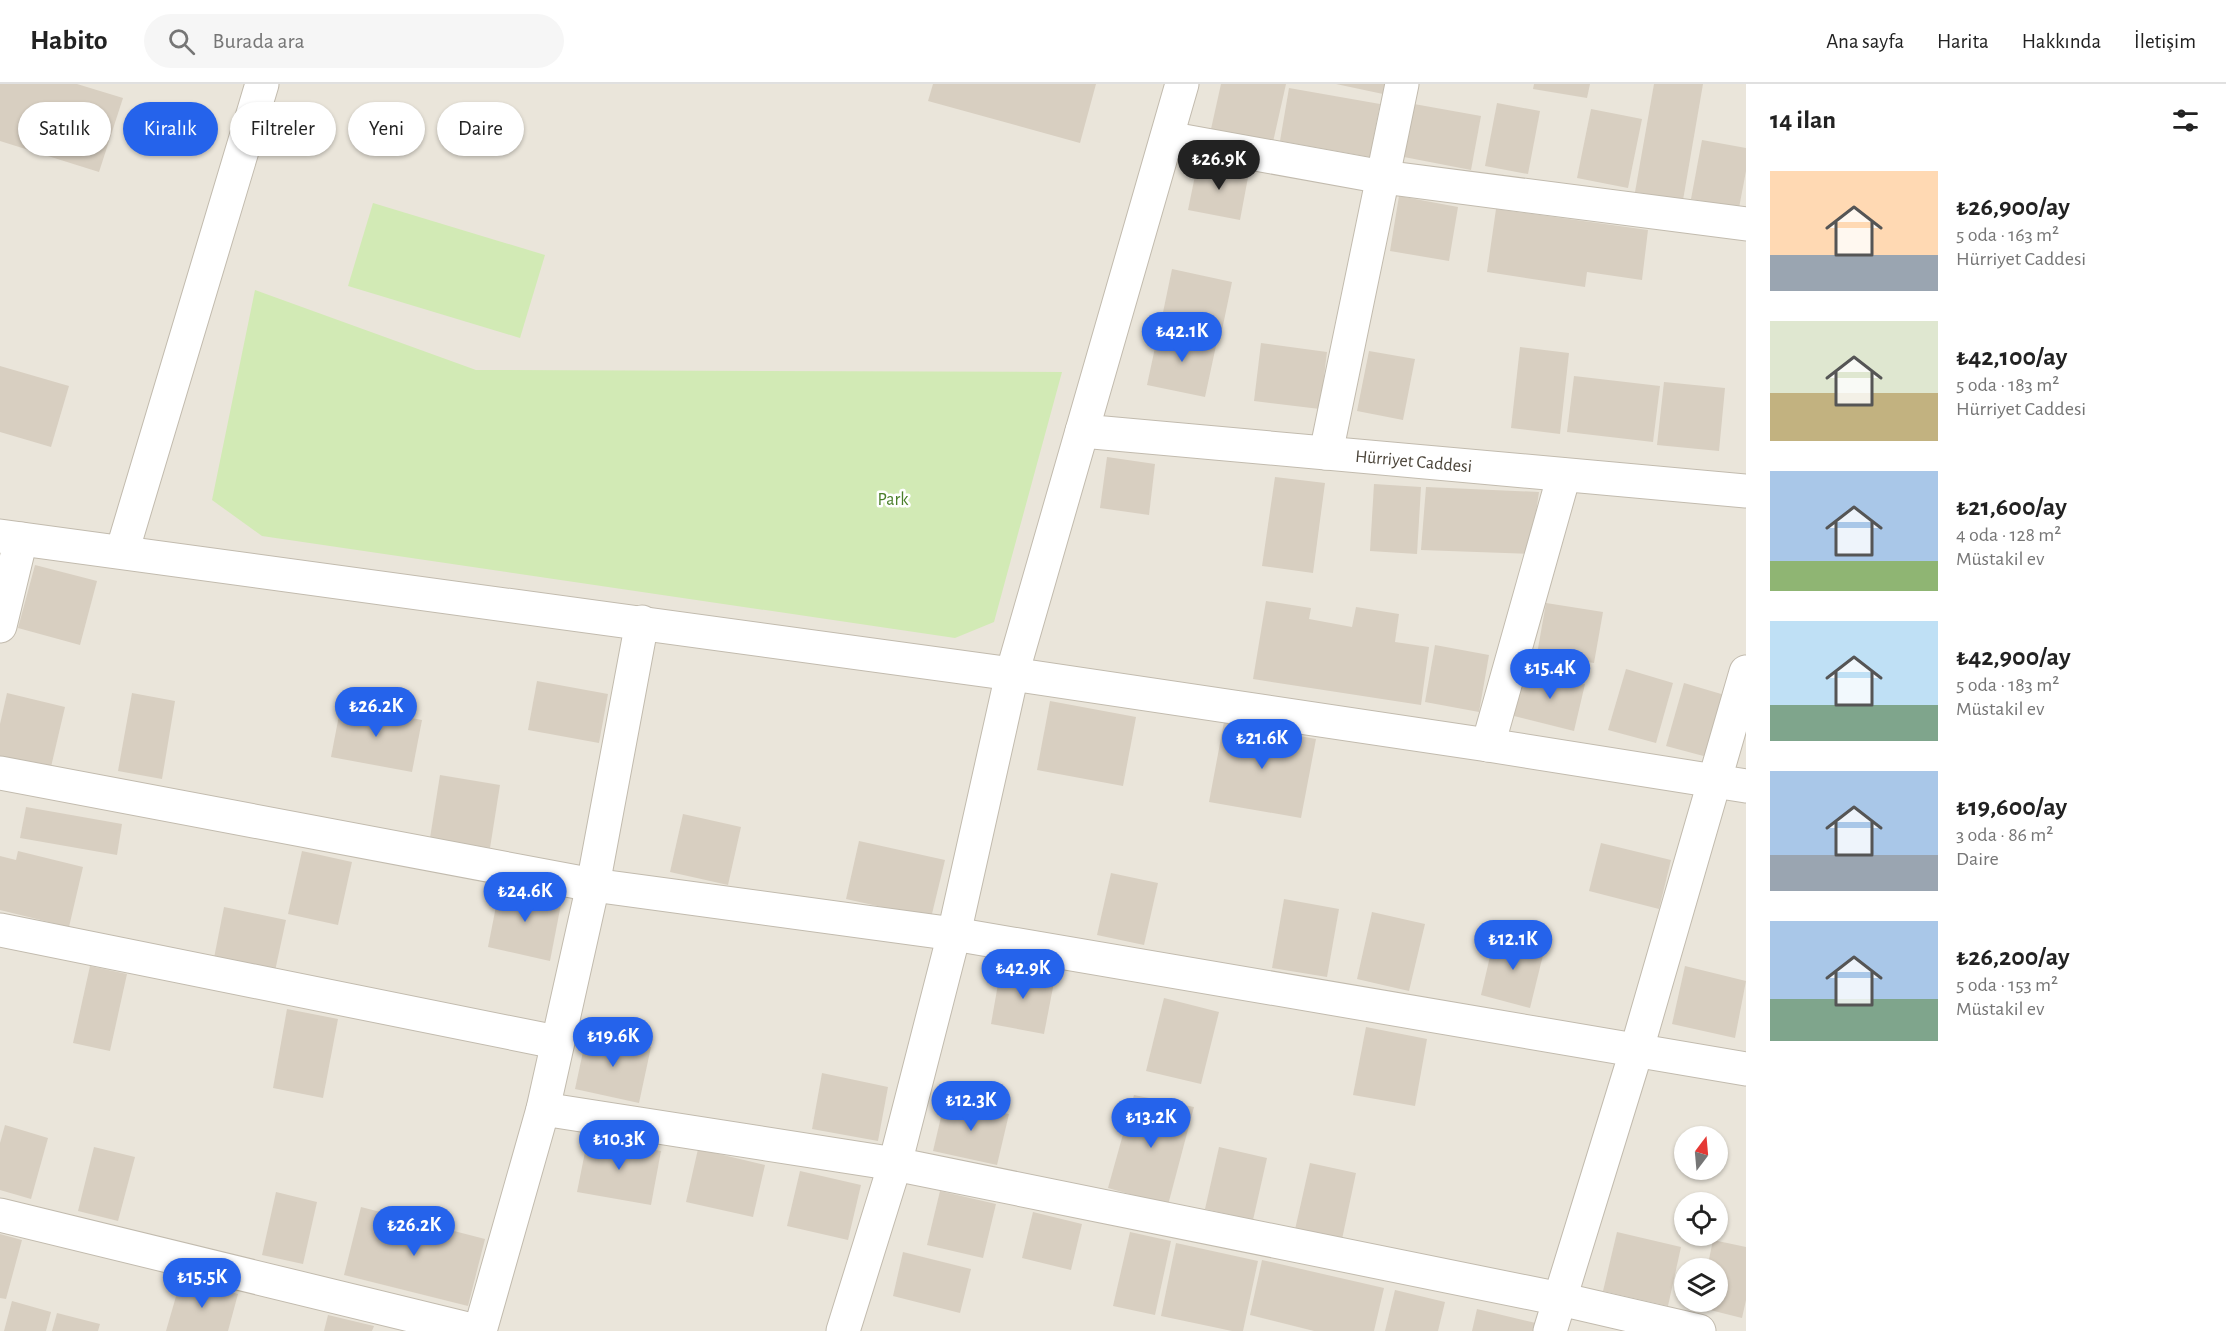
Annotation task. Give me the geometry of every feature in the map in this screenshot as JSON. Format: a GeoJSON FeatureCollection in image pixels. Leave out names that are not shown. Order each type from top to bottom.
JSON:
{"type":"FeatureCollection","features":[{"type":"Feature","properties":{"kind":"street"},"geometry":{"type":"LineString","coordinates":[[122,552],[262,84]]}},
{"type":"Feature","properties":{"kind":"street"},"geometry":{"type":"LineString","coordinates":[[843,1331],[895,1164],[954,934],[1012,674],[1182,84]]}},
{"type":"Feature","properties":{"kind":"street"},"geometry":{"type":"LineString","coordinates":[[1326,453],[1402,84]]}},
{"type":"Feature","properties":{"kind":"street"},"geometry":{"type":"LineString","coordinates":[[1167,138],[1383,177],[1746,224]]}},
{"type":"Feature","properties":{"kind":"street","name":"Hürriyet Caddesi"},"geometry":{"type":"LineString","coordinates":[[1082,431],[1746,491]]}},
{"type":"Feature","properties":{"kind":"street"},"geometry":{"type":"LineString","coordinates":[[1488,745],[1564,475]]}},
{"type":"Feature","properties":{"kind":"street"},"geometry":{"type":"LineString","coordinates":[[0,626],[11,537],[1012,674],[1730,783]]}},
{"type":"Feature","properties":{"kind":"street"},"geometry":{"type":"LineString","coordinates":[[0,1215],[478,1331],[543,1109],[556,1042],[594,885],[642,622]]}},
{"type":"Feature","properties":{"kind":"street"},"geometry":{"type":"LineString","coordinates":[[1550,1331],[1636,1052],[1730,783],[1746,672]]}},
{"type":"Feature","properties":{"kind":"street"},"geometry":{"type":"LineString","coordinates":[[0,773],[594,885],[954,934],[1746,1069]]}},
{"type":"Feature","properties":{"kind":"street"},"geometry":{"type":"LineString","coordinates":[[0,930],[556,1042]]}},
{"type":"Feature","properties":{"kind":"street"},"geometry":{"type":"LineString","coordinates":[[543,1109],[895,1164],[1560,1299],[1699,1331]]}},
{"type":"Feature","properties":{"kind":"shaded area"},"geometry":{"type":"Polygon","coordinates":[[[0,84],[1746,84],[1746,1331],[0,1331],[0,84]]]}},
{"type":"Feature","properties":{"kind":"green space"},"geometry":{"type":"Polygon","coordinates":[[[373,203],[545,255],[520,338],[348,286],[373,203]]]}},
{"type":"Feature","properties":{"kind":"green space","name":"Park"},"geometry":{"type":"Polygon","coordinates":[[[255,290],[476,370],[1062,372],[994,622],[955,638],[262,536],[212,500],[255,290]]]}},
{"type":"Feature","properties":{"kind":"building"},"geometry":{"type":"Polygon","coordinates":[[[0,84],[77,84],[123,98],[111,135],[111,102],[18,102],[18,147],[0,141],[0,84]]]}},
{"type":"Feature","properties":{"kind":"building"},"geometry":{"type":"Polygon","coordinates":[[[933,84],[1096,84],[1080,143],[928,101],[933,84]]]}},
{"type":"Feature","properties":{"kind":"building"},"geometry":{"type":"Polygon","coordinates":[[[1221,84],[1286,84],[1273,142],[1211,129],[1221,84]]]}},
{"type":"Feature","properties":{"kind":"building"},"geometry":{"type":"Polygon","coordinates":[[[1336,84],[1385,84],[1383,94],[1336,84]]]}},
{"type":"Feature","properties":{"kind":"building"},"geometry":{"type":"Polygon","coordinates":[[[1534,84],[1590,84],[1587,98],[1533,89],[1534,84]]]}},
{"type":"Feature","properties":{"kind":"building"},"geometry":{"type":"Polygon","coordinates":[[[1654,84],[1703,84],[1683,200],[1635,192],[1654,84]]]}},
{"type":"Feature","properties":{"kind":"building"},"geometry":{"type":"Polygon","coordinates":[[[1289,88],[1380,104],[1370,157],[1280,141],[1289,88]]]}},
{"type":"Feature","properties":{"kind":"building"},"geometry":{"type":"Polygon","coordinates":[[[1497,103],[1540,111],[1528,174],[1485,166],[1497,103]]]}},
{"type":"Feature","properties":{"kind":"building"},"geometry":{"type":"Polygon","coordinates":[[[1414,104],[1481,116],[1471,170],[1404,157],[1414,104]]]}},
{"type":"Feature","properties":{"kind":"building"},"geometry":{"type":"Polygon","coordinates":[[[1591,109],[1642,119],[1628,188],[1577,178],[1591,109]]]}},
{"type":"Feature","properties":{"kind":"building"},"geometry":{"type":"Polygon","coordinates":[[[1702,140],[1746,148],[1746,171],[1739,208],[1691,199],[1702,140]]]}},
{"type":"Feature","properties":{"kind":"building"},"geometry":{"type":"Polygon","coordinates":[[[48,156],[104,156],[99,172],[48,156]]]}},
{"type":"Feature","properties":{"kind":"building"},"geometry":{"type":"Polygon","coordinates":[[[1198,161],[1249,172],[1240,220],[1188,210],[1198,161]]]}},
{"type":"Feature","properties":{"kind":"building"},"geometry":{"type":"Polygon","coordinates":[[[1399,196],[1458,207],[1449,261],[1390,251],[1399,196]]]}},
{"type":"Feature","properties":{"kind":"building"},"geometry":{"type":"Polygon","coordinates":[[[1496,209],[1648,230],[1642,280],[1587,272],[1585,287],[1487,272],[1496,209]]]}},
{"type":"Feature","properties":{"kind":"building"},"geometry":{"type":"Polygon","coordinates":[[[1172,269],[1232,282],[1221,335],[1161,322],[1172,269]]]}},
{"type":"Feature","properties":{"kind":"building"},"geometry":{"type":"Polygon","coordinates":[[[1159,329],[1217,341],[1205,397],[1147,385],[1159,329]]]}},
{"type":"Feature","properties":{"kind":"building"},"geometry":{"type":"Polygon","coordinates":[[[1261,343],[1327,352],[1320,409],[1254,401],[1261,343]]]}},
{"type":"Feature","properties":{"kind":"building"},"geometry":{"type":"Polygon","coordinates":[[[1520,347],[1569,353],[1560,434],[1511,428],[1520,347]]]}},
{"type":"Feature","properties":{"kind":"building"},"geometry":{"type":"Polygon","coordinates":[[[1369,351],[1415,359],[1403,420],[1357,411],[1369,351]]]}},
{"type":"Feature","properties":{"kind":"building"},"geometry":{"type":"Polygon","coordinates":[[[0,366],[69,386],[51,447],[0,432],[0,366]]]}},
{"type":"Feature","properties":{"kind":"building"},"geometry":{"type":"Polygon","coordinates":[[[1574,376],[1660,386],[1653,442],[1567,432],[1574,376]]]}},
{"type":"Feature","properties":{"kind":"building"},"geometry":{"type":"Polygon","coordinates":[[[1664,382],[1725,388],[1719,451],[1657,445],[1664,382]]]}},
{"type":"Feature","properties":{"kind":"building"},"geometry":{"type":"Polygon","coordinates":[[[1107,457],[1155,464],[1149,515],[1100,508],[1107,457]]]}},
{"type":"Feature","properties":{"kind":"building"},"geometry":{"type":"Polygon","coordinates":[[[1275,477],[1325,483],[1313,573],[1262,566],[1275,477]]]}},
{"type":"Feature","properties":{"kind":"building"},"geometry":{"type":"Polygon","coordinates":[[[1374,484],[1421,487],[1417,554],[1370,551],[1374,484]]]}},
{"type":"Feature","properties":{"kind":"building"},"geometry":{"type":"Polygon","coordinates":[[[1426,487],[1539,492],[1530,554],[1421,550],[1426,487]]]}},
{"type":"Feature","properties":{"kind":"building"},"geometry":{"type":"Polygon","coordinates":[[[35,565],[97,581],[80,645],[18,628],[35,565]]]}},
{"type":"Feature","properties":{"kind":"building"},"geometry":{"type":"Polygon","coordinates":[[[1266,601],[1311,608],[1309,619],[1352,627],[1356,607],[1399,614],[1395,642],[1429,647],[1421,705],[1253,679],[1266,601]]]}},
{"type":"Feature","properties":{"kind":"building"},"geometry":{"type":"Polygon","coordinates":[[[1546,603],[1603,612],[1594,663],[1537,654],[1546,603]]]}},
{"type":"Feature","properties":{"kind":"building"},"geometry":{"type":"Polygon","coordinates":[[[1435,645],[1489,655],[1479,712],[1425,702],[1435,645]]]}},
{"type":"Feature","properties":{"kind":"building"},"geometry":{"type":"Polygon","coordinates":[[[1526,669],[1585,684],[1574,731],[1514,716],[1526,669]]]}},
{"type":"Feature","properties":{"kind":"building"},"geometry":{"type":"Polygon","coordinates":[[[1626,669],[1673,683],[1656,743],[1608,730],[1626,669]]]}},
{"type":"Feature","properties":{"kind":"building"},"geometry":{"type":"Polygon","coordinates":[[[537,681],[608,694],[599,743],[528,730],[537,681]]]}},
{"type":"Feature","properties":{"kind":"building"},"geometry":{"type":"Polygon","coordinates":[[[1684,683],[1728,696],[1711,758],[1666,746],[1684,683]]]}},
{"type":"Feature","properties":{"kind":"building"},"geometry":{"type":"Polygon","coordinates":[[[7,693],[65,707],[51,767],[0,756],[0,724],[7,693]]]}},
{"type":"Feature","properties":{"kind":"building"},"geometry":{"type":"Polygon","coordinates":[[[132,693],[175,701],[162,779],[118,771],[132,693]]]}},
{"type":"Feature","properties":{"kind":"building"},"geometry":{"type":"Polygon","coordinates":[[[1050,701],[1136,717],[1123,786],[1037,770],[1050,701]]]}},
{"type":"Feature","properties":{"kind":"building"},"geometry":{"type":"Polygon","coordinates":[[[341,705],[422,720],[412,772],[331,757],[341,705]]]}},
{"type":"Feature","properties":{"kind":"building"},"geometry":{"type":"Polygon","coordinates":[[[1224,722],[1316,739],[1301,818],[1209,802],[1224,722]]]}},
{"type":"Feature","properties":{"kind":"building"},"geometry":{"type":"Polygon","coordinates":[[[440,775],[500,785],[490,848],[430,838],[440,775]]]}},
{"type":"Feature","properties":{"kind":"building"},"geometry":{"type":"Polygon","coordinates":[[[26,807],[122,824],[117,855],[20,838],[26,807]]]}},
{"type":"Feature","properties":{"kind":"building"},"geometry":{"type":"Polygon","coordinates":[[[683,814],[741,827],[728,885],[670,872],[683,814]]]}},
{"type":"Feature","properties":{"kind":"building"},"geometry":{"type":"Polygon","coordinates":[[[859,841],[945,860],[931,918],[846,899],[859,841]]]}},
{"type":"Feature","properties":{"kind":"building"},"geometry":{"type":"Polygon","coordinates":[[[1601,843],[1671,860],[1659,909],[1589,891],[1601,843]]]}},
{"type":"Feature","properties":{"kind":"building"},"geometry":{"type":"Polygon","coordinates":[[[18,851],[83,867],[69,927],[0,910],[0,856],[16,860],[18,851]]]}},
{"type":"Feature","properties":{"kind":"building"},"geometry":{"type":"Polygon","coordinates":[[[302,851],[352,862],[338,925],[288,914],[302,851]]]}},
{"type":"Feature","properties":{"kind":"building"},"geometry":{"type":"Polygon","coordinates":[[[1111,873],[1158,883],[1144,945],[1097,935],[1111,873]]]}},
{"type":"Feature","properties":{"kind":"building"},"geometry":{"type":"Polygon","coordinates":[[[500,886],[562,899],[550,961],[488,947],[500,886]]]}},
{"type":"Feature","properties":{"kind":"building"},"geometry":{"type":"Polygon","coordinates":[[[1284,899],[1339,909],[1327,977],[1272,968],[1284,899]]]}},
{"type":"Feature","properties":{"kind":"building"},"geometry":{"type":"Polygon","coordinates":[[[224,907],[286,920],[275,971],[214,958],[224,907]]]}},
{"type":"Feature","properties":{"kind":"building"},"geometry":{"type":"Polygon","coordinates":[[[1372,912],[1425,924],[1409,991],[1357,979],[1372,912]]]}},
{"type":"Feature","properties":{"kind":"building"},"geometry":{"type":"Polygon","coordinates":[[[1495,935],[1545,947],[1530,1008],[1481,995],[1495,935]]]}},
{"type":"Feature","properties":{"kind":"building"},"geometry":{"type":"Polygon","coordinates":[[[90,966],[127,974],[110,1051],[73,1043],[90,966]]]}},
{"type":"Feature","properties":{"kind":"building"},"geometry":{"type":"Polygon","coordinates":[[[1685,966],[1746,981],[1735,1038],[1672,1024],[1685,966]]]}},
{"type":"Feature","properties":{"kind":"building"},"geometry":{"type":"Polygon","coordinates":[[[1001,967],[1055,977],[1044,1034],[991,1024],[1001,967]]]}},
{"type":"Feature","properties":{"kind":"building"},"geometry":{"type":"Polygon","coordinates":[[[1164,998],[1219,1012],[1201,1084],[1146,1071],[1164,998]]]}},
{"type":"Feature","properties":{"kind":"building"},"geometry":{"type":"Polygon","coordinates":[[[287,1009],[338,1019],[323,1098],[273,1088],[287,1009]]]}},
{"type":"Feature","properties":{"kind":"building"},"geometry":{"type":"Polygon","coordinates":[[[1366,1027],[1427,1039],[1415,1106],[1353,1095],[1366,1027]]]}},
{"type":"Feature","properties":{"kind":"building"},"geometry":{"type":"Polygon","coordinates":[[[587,1033],[651,1047],[639,1103],[575,1089],[587,1033]]]}},
{"type":"Feature","properties":{"kind":"building"},"geometry":{"type":"Polygon","coordinates":[[[822,1073],[888,1087],[878,1141],[812,1129],[822,1073]]]}},
{"type":"Feature","properties":{"kind":"building"},"geometry":{"type":"Polygon","coordinates":[[[1134,1095],[1194,1107],[1168,1205],[1108,1188],[1134,1095]]]}},
{"type":"Feature","properties":{"kind":"building"},"geometry":{"type":"Polygon","coordinates":[[[945,1100],[1009,1114],[997,1165],[933,1151],[945,1100]]]}},
{"type":"Feature","properties":{"kind":"building"},"geometry":{"type":"Polygon","coordinates":[[[5,1125],[48,1138],[31,1199],[0,1190],[0,1143],[5,1125]]]}},
{"type":"Feature","properties":{"kind":"building"},"geometry":{"type":"Polygon","coordinates":[[[588,1137],[661,1151],[651,1205],[577,1192],[588,1137]]]}},
{"type":"Feature","properties":{"kind":"building"},"geometry":{"type":"Polygon","coordinates":[[[94,1147],[135,1157],[118,1221],[78,1211],[94,1147]]]}},
{"type":"Feature","properties":{"kind":"building"},"geometry":{"type":"Polygon","coordinates":[[[1219,1147],[1267,1158],[1253,1220],[1205,1209],[1219,1147]]]}},
{"type":"Feature","properties":{"kind":"building"},"geometry":{"type":"Polygon","coordinates":[[[698,1149],[765,1165],[753,1217],[686,1202],[698,1149]]]}},
{"type":"Feature","properties":{"kind":"building"},"geometry":{"type":"Polygon","coordinates":[[[1310,1163],[1356,1173],[1341,1244],[1294,1234],[1310,1163]]]}},
{"type":"Feature","properties":{"kind":"building"},"geometry":{"type":"Polygon","coordinates":[[[800,1171],[861,1185],[848,1240],[787,1226],[800,1171]]]}},
{"type":"Feature","properties":{"kind":"building"},"geometry":{"type":"Polygon","coordinates":[[[940,1191],[996,1204],[983,1258],[927,1245],[940,1191]]]}},
{"type":"Feature","properties":{"kind":"building"},"geometry":{"type":"Polygon","coordinates":[[[276,1192],[317,1202],[303,1264],[262,1255],[276,1192]]]}},
{"type":"Feature","properties":{"kind":"building"},"geometry":{"type":"Polygon","coordinates":[[[361,1207],[485,1239],[468,1306],[344,1275],[361,1207]]]}},
{"type":"Feature","properties":{"kind":"building"},"geometry":{"type":"Polygon","coordinates":[[[1033,1212],[1082,1224],[1071,1270],[1022,1258],[1033,1212]]]}},
{"type":"Feature","properties":{"kind":"building"},"geometry":{"type":"Polygon","coordinates":[[[1130,1232],[1171,1241],[1155,1315],[1113,1306],[1130,1232]]]}},
{"type":"Feature","properties":{"kind":"building"},"geometry":{"type":"Polygon","coordinates":[[[1617,1232],[1681,1247],[1679,1258],[1674,1258],[1674,1279],[1668,1306],[1603,1291],[1617,1232]]]}},
{"type":"Feature","properties":{"kind":"building"},"geometry":{"type":"Polygon","coordinates":[[[0,1234],[22,1240],[6,1299],[0,1298],[0,1234]]]}},
{"type":"Feature","properties":{"kind":"building"},"geometry":{"type":"Polygon","coordinates":[[[1176,1243],[1258,1261],[1243,1331],[1232,1331],[1161,1316],[1176,1243]]]}},
{"type":"Feature","properties":{"kind":"building"},"geometry":{"type":"Polygon","coordinates":[[[1728,1243],[1746,1247],[1746,1300],[1742,1318],[1718,1312],[1728,1312],[1728,1258],[1709,1258],[1712,1246],[1728,1246],[1728,1243]]]}},
{"type":"Feature","properties":{"kind":"building"},"geometry":{"type":"Polygon","coordinates":[[[903,1252],[971,1269],[960,1313],[893,1296],[903,1252]]]}},
{"type":"Feature","properties":{"kind":"building"},"geometry":{"type":"Polygon","coordinates":[[[1262,1260],[1384,1288],[1374,1331],[1314,1331],[1250,1315],[1262,1260]]]}},
{"type":"Feature","properties":{"kind":"building"},"geometry":{"type":"Polygon","coordinates":[[[181,1279],[238,1294],[228,1331],[166,1331],[181,1279]]]}},
{"type":"Feature","properties":{"kind":"building"},"geometry":{"type":"Polygon","coordinates":[[[1395,1290],[1445,1302],[1438,1331],[1385,1331],[1395,1290]]]}},
{"type":"Feature","properties":{"kind":"building"},"geometry":{"type":"Polygon","coordinates":[[[12,1301],[51,1312],[46,1331],[4,1331],[12,1301]]]}},
{"type":"Feature","properties":{"kind":"building"},"geometry":{"type":"Polygon","coordinates":[[[1477,1309],[1540,1324],[1538,1331],[1472,1331],[1477,1309]]]}},
{"type":"Feature","properties":{"kind":"building"},"geometry":{"type":"Polygon","coordinates":[[[57,1313],[100,1324],[98,1331],[52,1331],[57,1313]]]}},
{"type":"Feature","properties":{"kind":"building"},"geometry":{"type":"Polygon","coordinates":[[[328,1315],[374,1326],[372,1331],[324,1331],[328,1315]]]}}]}
